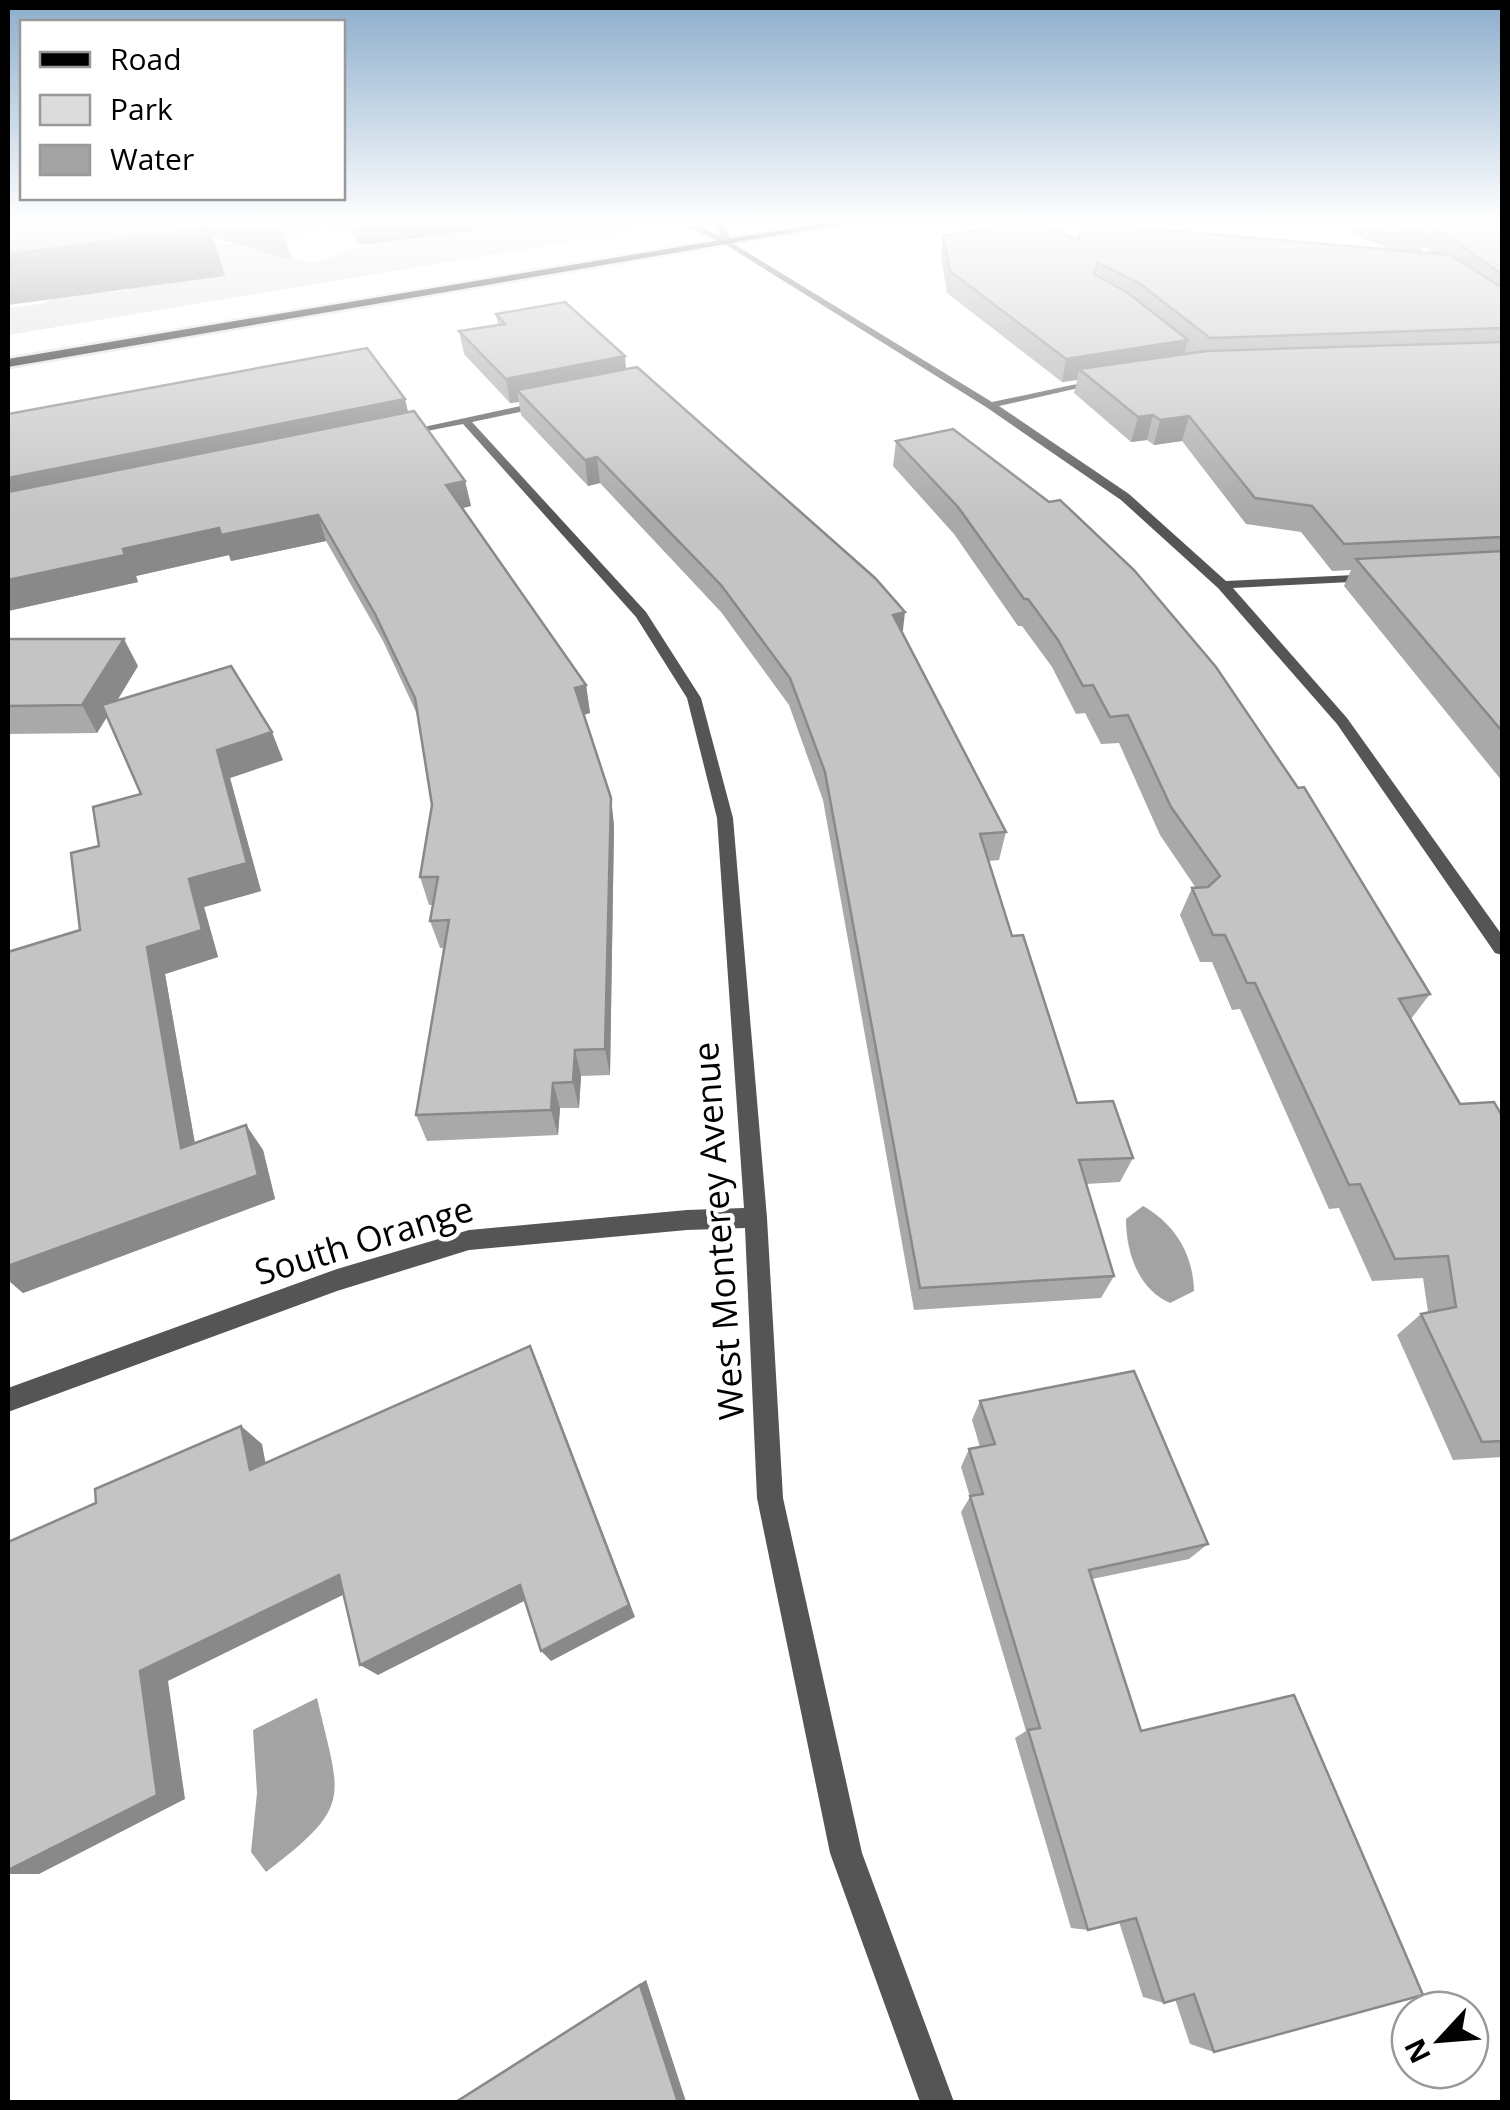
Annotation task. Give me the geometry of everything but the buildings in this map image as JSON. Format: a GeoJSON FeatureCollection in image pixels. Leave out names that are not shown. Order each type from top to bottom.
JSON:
{"type":"FeatureCollection","features":[{"type":"Feature","properties":{"kind":"main road"},"geometry":{"type":"LineString","coordinates":[[8,363],[282,317]]}},
{"type":"Feature","properties":{"kind":"street"},"geometry":{"type":"LineString","coordinates":[[849,317],[990,405],[1125,498],[1223,585],[1342,721],[1502,948]]}},
{"type":"Feature","properties":{"kind":"street"},"geometry":{"type":"LineString","coordinates":[[990,405],[1116,376]]}},
{"type":"Feature","properties":{"kind":"street"},"geometry":{"type":"LineString","coordinates":[[388,436],[561,400]]}},
{"type":"Feature","properties":{"kind":"street","name":"West Monterey Avenue"},"geometry":{"type":"LineString","coordinates":[[465,420],[641,615],[694,698],[725,818],[774,1516],[846,1853],[937,2102]]}},
{"type":"Feature","properties":{"kind":"street"},"geometry":{"type":"LineString","coordinates":[[1223,585],[1389,576]]}},
{"type":"Feature","properties":{"kind":"street","name":"South Orange"},"geometry":{"type":"LineString","coordinates":[[8,1400],[337,1280],[469,1240],[687,1220],[756,1218]]}},
{"type":"Feature","properties":{"kind":"green space"},"geometry":{"type":"Polygon","coordinates":[[[8,317],[114,317],[8,335],[8,317]]]}},
{"type":"Feature","properties":{"kind":"water"},"geometry":{"type":"Polygon","coordinates":[[[1143,1206],[1173,1231],[1190,1265],[1194,1291],[1170,1303],[1150,1289],[1131,1256],[1126,1219],[1143,1206]]]}},
{"type":"Feature","properties":{"kind":"water"},"geometry":{"type":"Polygon","coordinates":[[[317,1698],[331,1758],[334,1797],[315,1830],[266,1872],[251,1852],[257,1793],[253,1730],[317,1698]]]}}]}
